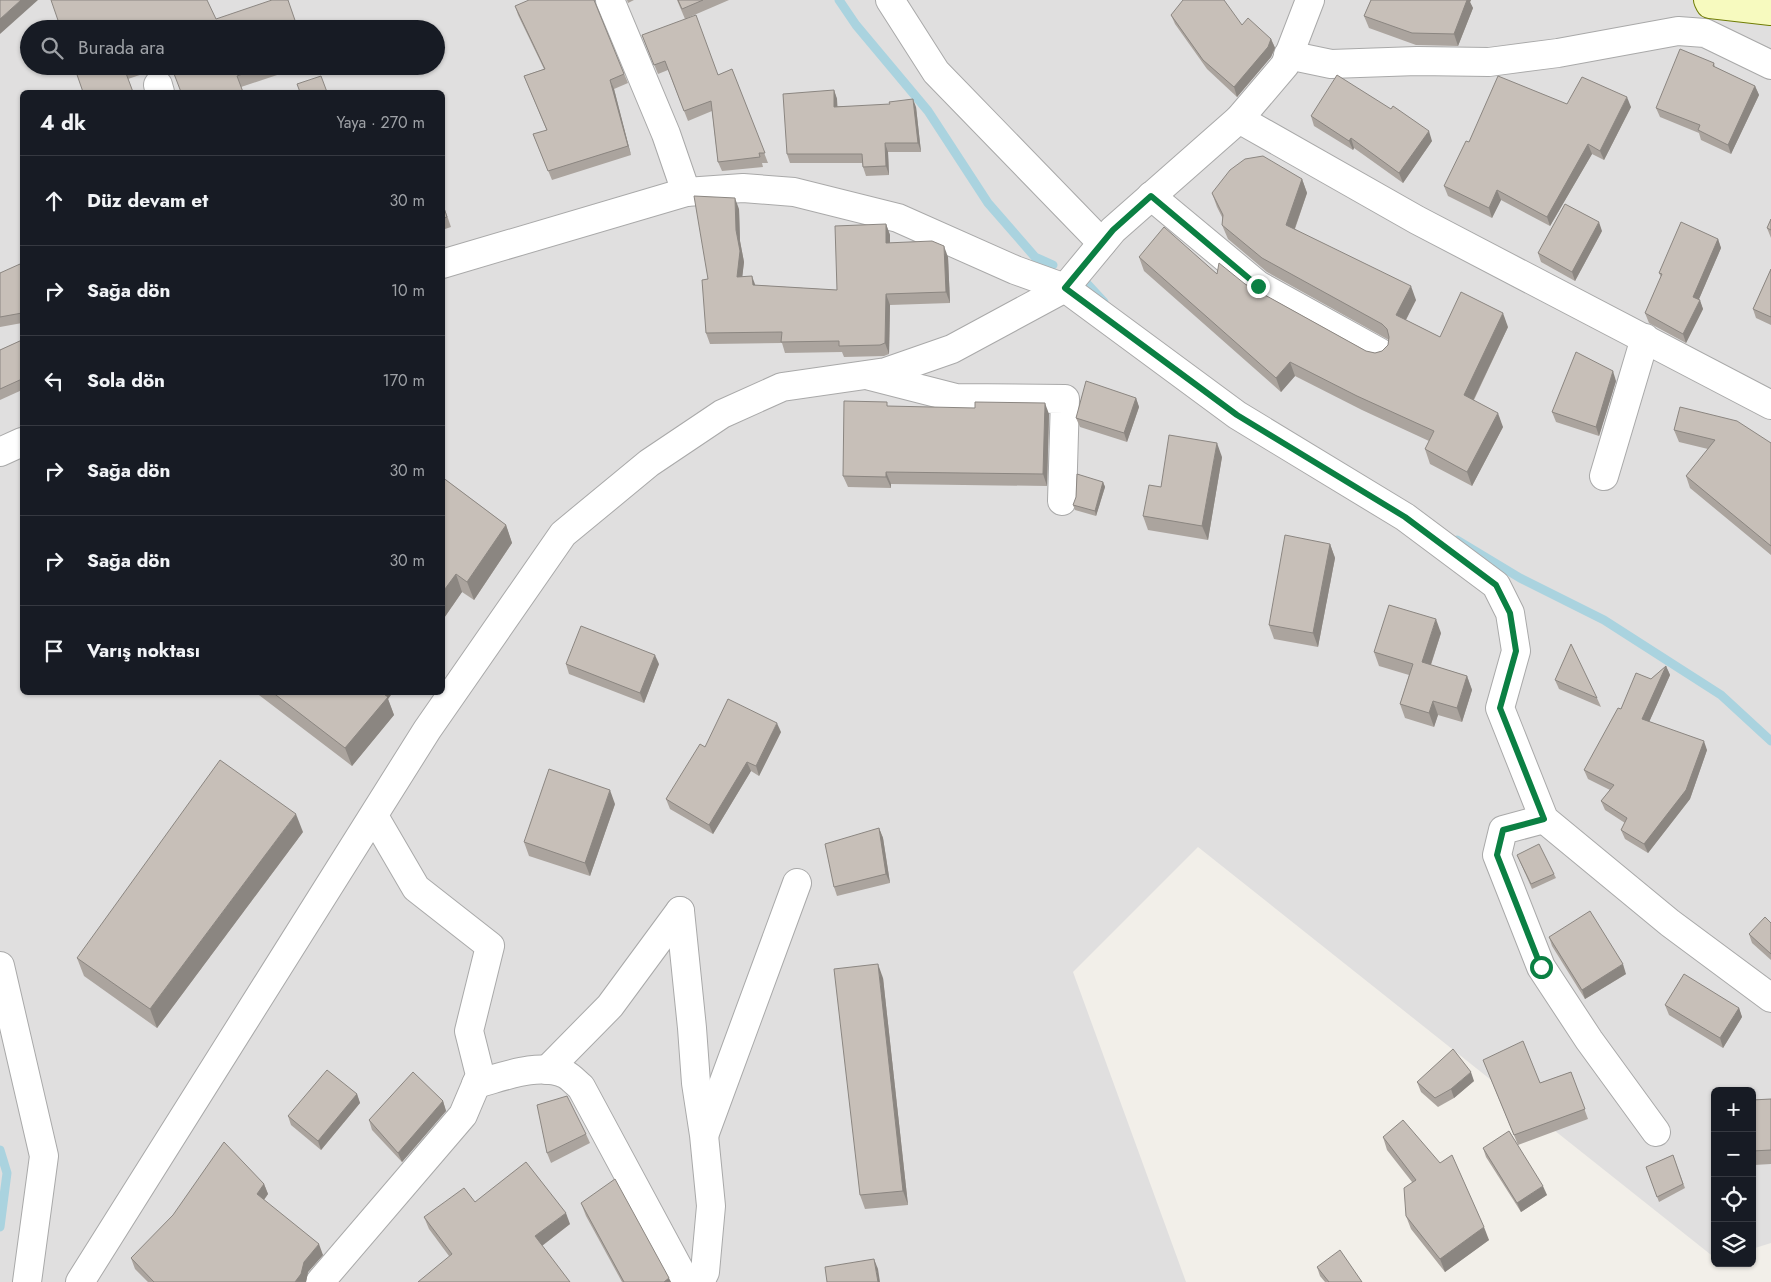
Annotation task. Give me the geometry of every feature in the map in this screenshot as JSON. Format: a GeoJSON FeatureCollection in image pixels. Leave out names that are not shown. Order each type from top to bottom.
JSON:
{"type":"FeatureCollection","features":[{"type":"Feature","properties":{"kind":"street"},"geometry":{"type":"LineString","coordinates":[[610,0],[666,134],[686,192]]}},
{"type":"Feature","properties":{"kind":"street"},"geometry":{"type":"LineString","coordinates":[[890,0],[936,72],[1102,243]]}},
{"type":"Feature","properties":{"kind":"street"},"geometry":{"type":"LineString","coordinates":[[80,1282],[433,722],[563,534],[649,463],[722,414],[782,387],[886,372],[952,349],[1065,288],[1113,230],[1239,119],[1285,64],[1310,0]]}},
{"type":"Feature","properties":{"kind":"street"},"geometry":{"type":"LineString","coordinates":[[1705,33],[1709,2],[1771,11]]}},
{"type":"Feature","properties":{"kind":"street"},"geometry":{"type":"LineString","coordinates":[[1288,55],[1331,64],[1417,61],[1489,62],[1558,53],[1678,31],[1705,33],[1771,65]]}},
{"type":"Feature","properties":{"kind":"street"},"geometry":{"type":"LineString","coordinates":[[1239,119],[1417,220],[1771,405]]}},
{"type":"Feature","properties":{"kind":"street"},"geometry":{"type":"LineString","coordinates":[[445,263],[686,192],[743,188],[794,192],[898,218],[1015,270],[1065,288],[1237,415],[1405,517],[1496,585],[1510,613],[1516,651],[1500,708],[1544,819],[1670,923],[1771,998]]}},
{"type":"Feature","properties":{"kind":"street"},"geometry":{"type":"LineString","coordinates":[[1151,196],[1258,286],[1378,352]]}},
{"type":"Feature","properties":{"kind":"street"},"geometry":{"type":"LineString","coordinates":[[1604,476],[1645,338]]}},
{"type":"Feature","properties":{"kind":"street"},"geometry":{"type":"LineString","coordinates":[[866,374],[956,398],[1065,399],[1062,500]]}},
{"type":"Feature","properties":{"kind":"street"},"geometry":{"type":"LineString","coordinates":[[0,452],[20,443]]}},
{"type":"Feature","properties":{"kind":"street"},"geometry":{"type":"LineString","coordinates":[[320,1282],[463,1115],[480,1075],[469,1031],[490,946],[416,888],[374,816]]}},
{"type":"Feature","properties":{"kind":"street"},"geometry":{"type":"LineString","coordinates":[[1544,819],[1503,830],[1497,855],[1541,967],[1589,1040],[1656,1132]]}},
{"type":"Feature","properties":{"kind":"street"},"geometry":{"type":"LineString","coordinates":[[704,1135],[797,883]]}},
{"type":"Feature","properties":{"kind":"street"},"geometry":{"type":"LineString","coordinates":[[547,1070],[610,1006],[680,911],[696,1083],[704,1135],[711,1206],[705,1272],[700,1282]]}},
{"type":"Feature","properties":{"kind":"street"},"geometry":{"type":"LineString","coordinates":[[0,966],[44,1156],[27,1282]]}},
{"type":"Feature","properties":{"kind":"street"},"geometry":{"type":"LineString","coordinates":[[476,1084],[521,1071],[547,1070],[566,1074],[581,1087],[686,1282]]}},
{"type":"Feature","properties":{"kind":"shaded area"},"geometry":{"type":"Polygon","coordinates":[[[0,0],[1771,0],[1771,1243],[1756,1248],[1756,1087],[1711,1087],[1711,1255],[1198,847],[1073,972],[1186,1282],[0,1282],[0,0]]]}},
{"type":"Feature","properties":{"kind":"building"},"geometry":{"type":"Polygon","coordinates":[[[0,0],[21,0],[0,19],[0,0]]]}},
{"type":"Feature","properties":{"kind":"building"},"geometry":{"type":"Polygon","coordinates":[[[51,0],[207,0],[216,19],[272,0],[288,0],[295,20],[58,20],[51,0]]]}},
{"type":"Feature","properties":{"kind":"building"},"geometry":{"type":"Polygon","coordinates":[[[529,0],[594,0],[624,74],[610,80],[628,146],[548,171],[533,134],[547,130],[524,76],[545,69],[515,6],[529,0]]]}},
{"type":"Feature","properties":{"kind":"building"},"geometry":{"type":"Polygon","coordinates":[[[678,0],[703,0],[682,9],[678,0]]]}},
{"type":"Feature","properties":{"kind":"building"},"geometry":{"type":"Polygon","coordinates":[[[1183,0],[1224,0],[1242,25],[1248,18],[1271,39],[1268,47],[1234,87],[1203,60],[1171,15],[1183,0]]]}},
{"type":"Feature","properties":{"kind":"building"},"geometry":{"type":"Polygon","coordinates":[[[1371,0],[1467,0],[1454,34],[1412,33],[1364,16],[1371,0]]]}},
{"type":"Feature","properties":{"kind":"building"},"geometry":{"type":"Polygon","coordinates":[[[696,15],[718,75],[732,69],[765,153],[759,153],[760,157],[718,162],[711,101],[684,111],[665,61],[654,65],[642,35],[696,15]]]}},
{"type":"Feature","properties":{"kind":"building"},"geometry":{"type":"Polygon","coordinates":[[[1680,49],[1714,63],[1713,66],[1755,86],[1728,145],[1698,130],[1700,125],[1656,108],[1680,49]]]}},
{"type":"Feature","properties":{"kind":"building"},"geometry":{"type":"Polygon","coordinates":[[[77,75],[127,75],[132,90],[82,90],[77,75]]]}},
{"type":"Feature","properties":{"kind":"building"},"geometry":{"type":"Polygon","coordinates":[[[174,75],[240,75],[237,76],[242,90],[180,90],[174,75]]]}},
{"type":"Feature","properties":{"kind":"building"},"geometry":{"type":"Polygon","coordinates":[[[1337,75],[1391,109],[1393,106],[1429,131],[1399,173],[1351,138],[1349,141],[1311,116],[1337,75]]]}},
{"type":"Feature","properties":{"kind":"building"},"geometry":{"type":"Polygon","coordinates":[[[321,76],[326,90],[299,90],[297,84],[321,76]]]}},
{"type":"Feature","properties":{"kind":"building"},"geometry":{"type":"Polygon","coordinates":[[[1498,76],[1567,104],[1582,77],[1627,97],[1600,151],[1588,144],[1547,217],[1497,190],[1489,208],[1444,186],[1466,141],[1469,142],[1498,76]]]}},
{"type":"Feature","properties":{"kind":"building"},"geometry":{"type":"Polygon","coordinates":[[[834,90],[834,107],[890,104],[889,102],[913,99],[918,143],[885,143],[886,166],[863,167],[862,154],[787,154],[783,94],[834,90]]]}},
{"type":"Feature","properties":{"kind":"building"},"geometry":{"type":"Polygon","coordinates":[[[1263,156],[1302,179],[1286,225],[1411,286],[1396,315],[1440,337],[1461,292],[1503,313],[1464,395],[1498,413],[1467,472],[1425,449],[1434,431],[1357,396],[1290,362],[1276,378],[1139,257],[1164,227],[1217,274],[1219,263],[1245,284],[1366,351],[1375,353],[1382,351],[1388,345],[1389,337],[1387,329],[1382,324],[1262,258],[1222,225],[1223,215],[1212,193],[1230,170],[1245,159],[1263,156]]]}},
{"type":"Feature","properties":{"kind":"building"},"geometry":{"type":"Polygon","coordinates":[[[694,196],[735,198],[736,230],[740,251],[737,277],[752,276],[753,285],[837,290],[835,226],[886,224],[886,243],[932,241],[944,246],[946,292],[886,294],[885,343],[880,345],[839,346],[839,341],[781,342],[782,332],[706,333],[702,280],[708,279],[694,196]]]}},
{"type":"Feature","properties":{"kind":"building"},"geometry":{"type":"Polygon","coordinates":[[[1565,204],[1599,222],[1572,272],[1538,253],[1565,204]]]}},
{"type":"Feature","properties":{"kind":"building"},"geometry":{"type":"Polygon","coordinates":[[[1771,219],[1771,230],[1767,228],[1771,219]]]}},
{"type":"Feature","properties":{"kind":"building"},"geometry":{"type":"Polygon","coordinates":[[[1681,222],[1718,239],[1693,297],[1700,300],[1683,334],[1645,313],[1662,274],[1659,273],[1681,222]]]}},
{"type":"Feature","properties":{"kind":"building"},"geometry":{"type":"Polygon","coordinates":[[[20,264],[20,313],[0,317],[0,273],[20,264]]]}},
{"type":"Feature","properties":{"kind":"building"},"geometry":{"type":"Polygon","coordinates":[[[1771,269],[1771,317],[1753,309],[1771,269]]]}},
{"type":"Feature","properties":{"kind":"building"},"geometry":{"type":"Polygon","coordinates":[[[20,341],[20,380],[0,389],[0,350],[20,341]]]}},
{"type":"Feature","properties":{"kind":"building"},"geometry":{"type":"Polygon","coordinates":[[[1576,352],[1613,371],[1596,427],[1552,412],[1576,352]]]}},
{"type":"Feature","properties":{"kind":"building"},"geometry":{"type":"Polygon","coordinates":[[[1086,381],[1136,398],[1124,433],[1076,418],[1086,381]]]}},
{"type":"Feature","properties":{"kind":"building"},"geometry":{"type":"Polygon","coordinates":[[[844,401],[887,402],[887,406],[975,408],[975,402],[1045,403],[1043,474],[886,472],[886,477],[843,476],[844,401]]]}},
{"type":"Feature","properties":{"kind":"building"},"geometry":{"type":"Polygon","coordinates":[[[1680,407],[1737,421],[1771,443],[1771,546],[1686,476],[1715,440],[1674,430],[1680,407]]]}},
{"type":"Feature","properties":{"kind":"building"},"geometry":{"type":"Polygon","coordinates":[[[1169,435],[1217,443],[1202,526],[1143,516],[1149,485],[1161,487],[1169,435]]]}},
{"type":"Feature","properties":{"kind":"building"},"geometry":{"type":"Polygon","coordinates":[[[1077,474],[1103,482],[1095,511],[1073,505],[1076,497],[1077,474]]]}},
{"type":"Feature","properties":{"kind":"building"},"geometry":{"type":"Polygon","coordinates":[[[445,479],[506,525],[467,582],[456,574],[445,589],[445,479]]]}},
{"type":"Feature","properties":{"kind":"building"},"geometry":{"type":"Polygon","coordinates":[[[1285,535],[1330,544],[1313,633],[1269,625],[1285,535]]]}},
{"type":"Feature","properties":{"kind":"building"},"geometry":{"type":"Polygon","coordinates":[[[1389,605],[1436,619],[1422,662],[1467,676],[1457,708],[1433,701],[1429,713],[1400,704],[1413,664],[1374,652],[1389,605]]]}},
{"type":"Feature","properties":{"kind":"building"},"geometry":{"type":"Polygon","coordinates":[[[581,626],[655,655],[640,693],[566,664],[581,626]]]}},
{"type":"Feature","properties":{"kind":"building"},"geometry":{"type":"Polygon","coordinates":[[[1571,644],[1597,698],[1555,680],[1571,644]]]}},
{"type":"Feature","properties":{"kind":"building"},"geometry":{"type":"Polygon","coordinates":[[[1666,666],[1642,719],[1704,741],[1686,790],[1644,844],[1621,830],[1627,818],[1601,801],[1614,785],[1584,770],[1618,708],[1621,709],[1636,673],[1651,679],[1666,666]]]}},
{"type":"Feature","properties":{"kind":"building"},"geometry":{"type":"Polygon","coordinates":[[[276,695],[385,695],[388,697],[345,748],[276,695]]]}},
{"type":"Feature","properties":{"kind":"building"},"geometry":{"type":"Polygon","coordinates":[[[728,699],[777,723],[756,766],[747,762],[709,825],[666,799],[700,744],[705,747],[728,699]]]}},
{"type":"Feature","properties":{"kind":"building"},"geometry":{"type":"Polygon","coordinates":[[[220,760],[296,814],[150,1009],[77,958],[220,760]]]}},
{"type":"Feature","properties":{"kind":"building"},"geometry":{"type":"Polygon","coordinates":[[[549,769],[610,790],[585,863],[524,842],[549,769]]]}},
{"type":"Feature","properties":{"kind":"building"},"geometry":{"type":"Polygon","coordinates":[[[879,828],[886,874],[834,887],[825,844],[879,828]]]}},
{"type":"Feature","properties":{"kind":"building"},"geometry":{"type":"Polygon","coordinates":[[[1539,844],[1554,874],[1531,884],[1517,855],[1539,844]]]}},
{"type":"Feature","properties":{"kind":"building"},"geometry":{"type":"Polygon","coordinates":[[[1590,911],[1623,964],[1582,990],[1549,937],[1590,911]]]}},
{"type":"Feature","properties":{"kind":"building"},"geometry":{"type":"Polygon","coordinates":[[[1765,917],[1771,923],[1771,954],[1749,934],[1765,917]]]}},
{"type":"Feature","properties":{"kind":"building"},"geometry":{"type":"Polygon","coordinates":[[[878,964],[903,1191],[860,1195],[834,969],[878,964]]]}},
{"type":"Feature","properties":{"kind":"building"},"geometry":{"type":"Polygon","coordinates":[[[1684,974],[1739,1008],[1720,1038],[1665,1005],[1684,974]]]}},
{"type":"Feature","properties":{"kind":"building"},"geometry":{"type":"Polygon","coordinates":[[[1523,1041],[1540,1083],[1571,1072],[1585,1109],[1514,1135],[1483,1060],[1523,1041]]]}},
{"type":"Feature","properties":{"kind":"building"},"geometry":{"type":"Polygon","coordinates":[[[1453,1049],[1471,1072],[1451,1089],[1435,1098],[1417,1082],[1453,1049]]]}},
{"type":"Feature","properties":{"kind":"building"},"geometry":{"type":"Polygon","coordinates":[[[327,1070],[357,1094],[318,1141],[288,1116],[327,1070]]]}},
{"type":"Feature","properties":{"kind":"building"},"geometry":{"type":"Polygon","coordinates":[[[413,1072],[443,1101],[398,1153],[369,1120],[413,1072]]]}},
{"type":"Feature","properties":{"kind":"building"},"geometry":{"type":"Polygon","coordinates":[[[567,1096],[586,1134],[547,1153],[537,1105],[567,1096]]]}},
{"type":"Feature","properties":{"kind":"building"},"geometry":{"type":"Polygon","coordinates":[[[1771,1099],[1771,1150],[1756,1151],[1756,1100],[1771,1099]]]}},
{"type":"Feature","properties":{"kind":"building"},"geometry":{"type":"Polygon","coordinates":[[[1403,1120],[1440,1163],[1452,1155],[1484,1227],[1440,1259],[1406,1216],[1404,1188],[1416,1180],[1383,1137],[1403,1120]]]}},
{"type":"Feature","properties":{"kind":"building"},"geometry":{"type":"Polygon","coordinates":[[[1509,1131],[1543,1186],[1517,1203],[1483,1148],[1509,1131]]]}},
{"type":"Feature","properties":{"kind":"building"},"geometry":{"type":"Polygon","coordinates":[[[224,1142],[264,1184],[257,1194],[319,1244],[304,1262],[301,1274],[295,1282],[154,1282],[131,1258],[173,1215],[224,1142]]]}},
{"type":"Feature","properties":{"kind":"building"},"geometry":{"type":"Polygon","coordinates":[[[1673,1155],[1683,1184],[1657,1197],[1646,1167],[1673,1155]]]}},
{"type":"Feature","properties":{"kind":"building"},"geometry":{"type":"Polygon","coordinates":[[[526,1162],[566,1213],[535,1236],[570,1282],[418,1282],[452,1254],[424,1217],[464,1188],[475,1202],[526,1162]]]}},
{"type":"Feature","properties":{"kind":"building"},"geometry":{"type":"Polygon","coordinates":[[[615,1179],[669,1278],[664,1282],[624,1282],[581,1203],[615,1179]]]}},
{"type":"Feature","properties":{"kind":"building"},"geometry":{"type":"Polygon","coordinates":[[[1340,1250],[1362,1282],[1329,1282],[1317,1267],[1340,1250]]]}},
{"type":"Feature","properties":{"kind":"building"},"geometry":{"type":"Polygon","coordinates":[[[874,1259],[878,1282],[827,1282],[825,1267],[874,1259]]]}},
{"type":"Feature","properties":{"kind":"waterway"},"geometry":{"type":"LineString","coordinates":[[839,0],[856,25],[928,111],[988,203],[1035,257],[1053,265]]}},
{"type":"Feature","properties":{"kind":"waterway"},"geometry":{"type":"LineString","coordinates":[[1080,276],[1104,302]]}},
{"type":"Feature","properties":{"kind":"waterway"},"geometry":{"type":"LineString","coordinates":[[1457,540],[1520,578],[1604,620],[1721,695],[1771,741]]}},
{"type":"Feature","properties":{"kind":"waterway"},"geometry":{"type":"LineString","coordinates":[[0,1150],[7,1173],[0,1227]]}},
{"type":"Feature","properties":{"kind":"route"},"geometry":{"type":"LineString","coordinates":[[1258,286],[1151,196],[1113,230],[1065,288],[1237,415],[1405,517],[1496,585],[1510,613],[1516,651],[1500,708],[1544,819],[1503,830],[1497,855],[1541,967]]}}]}
